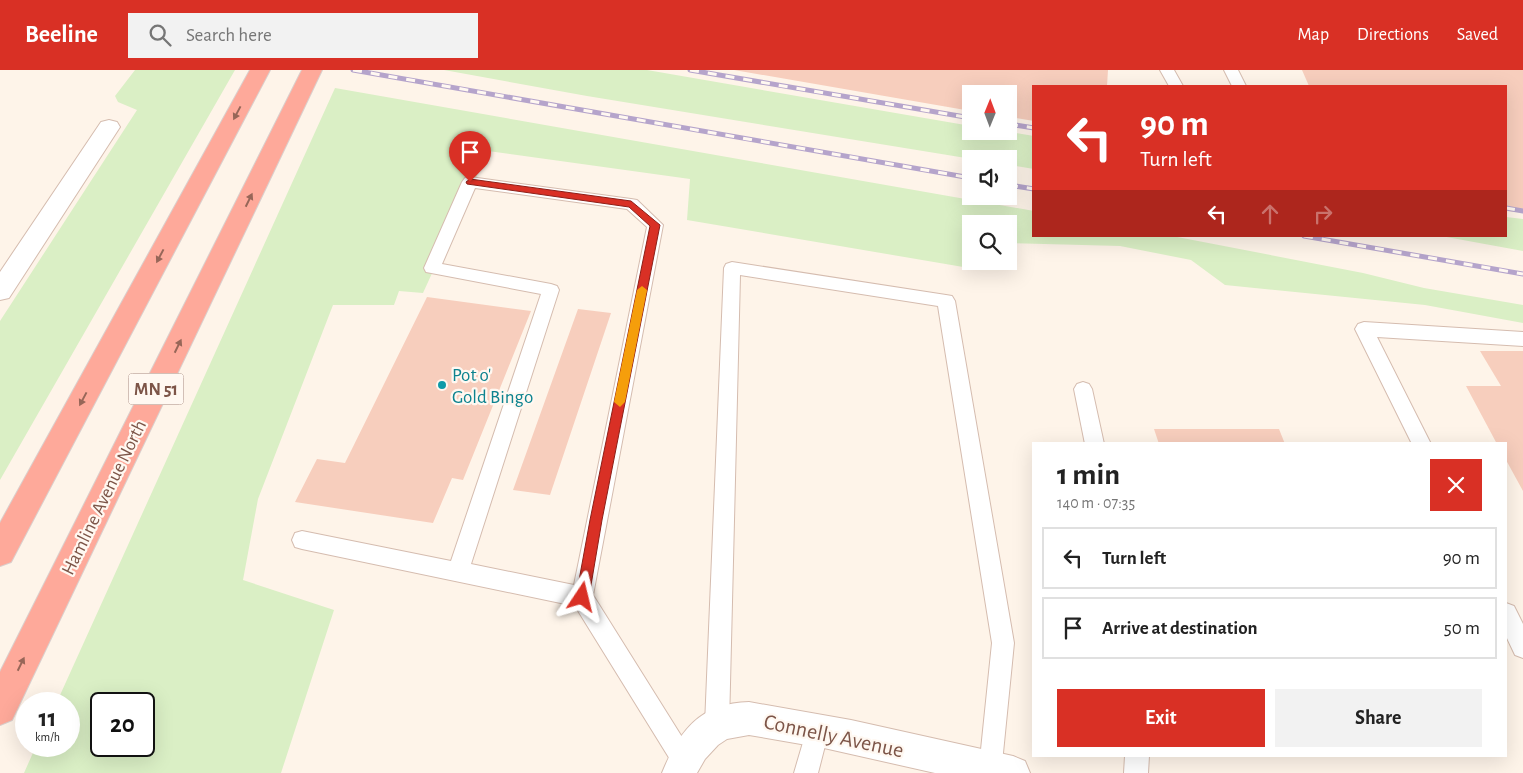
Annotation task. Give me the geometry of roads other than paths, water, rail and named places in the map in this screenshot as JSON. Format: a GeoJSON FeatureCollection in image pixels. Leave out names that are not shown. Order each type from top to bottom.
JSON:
{"type":"FeatureCollection","features":[{"type":"Feature","properties":{"kind":"highway"},"geometry":{"type":"LineString","coordinates":[[0,552],[260,70]]}},
{"type":"Feature","properties":{"kind":"highway","name":"Hamline Avenue North"},"geometry":{"type":"LineString","coordinates":[[0,708],[312,70]]}},
{"type":"Feature","properties":{"kind":"street"},"geometry":{"type":"LineString","coordinates":[[0,291],[109,127]]}},
{"type":"Feature","properties":{"kind":"street","name":"Connelly Avenue"},"geometry":{"type":"LineString","coordinates":[[682,767],[699,738],[717,725],[734,719],[752,718],[817,730],[1002,771]]}},
{"type":"Feature","properties":{"kind":"lane"},"geometry":{"type":"LineString","coordinates":[[1167,70],[1175,85]]}},
{"type":"Feature","properties":{"kind":"lane"},"geometry":{"type":"LineString","coordinates":[[1232,70],[1239,85]]}},
{"type":"Feature","properties":{"kind":"lane"},"geometry":{"type":"LineString","coordinates":[[458,571],[551,290],[432,268],[470,182],[631,204],[655,225],[582,597],[682,767]]}},
{"type":"Feature","properties":{"kind":"lane"},"geometry":{"type":"LineString","coordinates":[[717,725],[732,268],[946,301],[1003,644],[1002,771]]}},
{"type":"Feature","properties":{"kind":"lane"},"geometry":{"type":"LineString","coordinates":[[1421,442],[1364,329],[1523,339]]}},
{"type":"Feature","properties":{"kind":"lane"},"geometry":{"type":"LineString","coordinates":[[1083,389],[1095,442]]}},
{"type":"Feature","properties":{"kind":"lane"},"geometry":{"type":"LineString","coordinates":[[302,540],[582,597]]}},
{"type":"Feature","properties":{"kind":"lane"},"geometry":{"type":"LineString","coordinates":[[1507,616],[1523,647]]}},
{"type":"Feature","properties":{"kind":"lane"},"geometry":{"type":"LineString","coordinates":[[806,773],[817,730]]}},
{"type":"Feature","properties":{"kind":"lane"},"geometry":{"type":"LineString","coordinates":[[1136,773],[1137,757]]}},
{"type":"Feature","properties":{"kind":"railway"},"geometry":{"type":"LineString","coordinates":[[353,70],[962,176]]}},
{"type":"Feature","properties":{"kind":"railway"},"geometry":{"type":"LineString","coordinates":[[690,70],[962,116]]}},
{"type":"Feature","properties":{"kind":"railway"},"geometry":{"type":"LineString","coordinates":[[1018,125],[1032,128]]}},
{"type":"Feature","properties":{"kind":"railway"},"geometry":{"type":"LineString","coordinates":[[1017,186],[1032,189]]}},
{"type":"Feature","properties":{"kind":"railway"},"geometry":{"type":"LineString","coordinates":[[1507,208],[1523,211]]}},
{"type":"Feature","properties":{"kind":"railway"},"geometry":{"type":"LineString","coordinates":[[1310,237],[1523,274]]}},
{"type":"Feature","properties":{"kind":"place","name":"Pot o' Gold Bingo"},"geometry":{"type":"Point","coordinates":[442,385]}}]}
